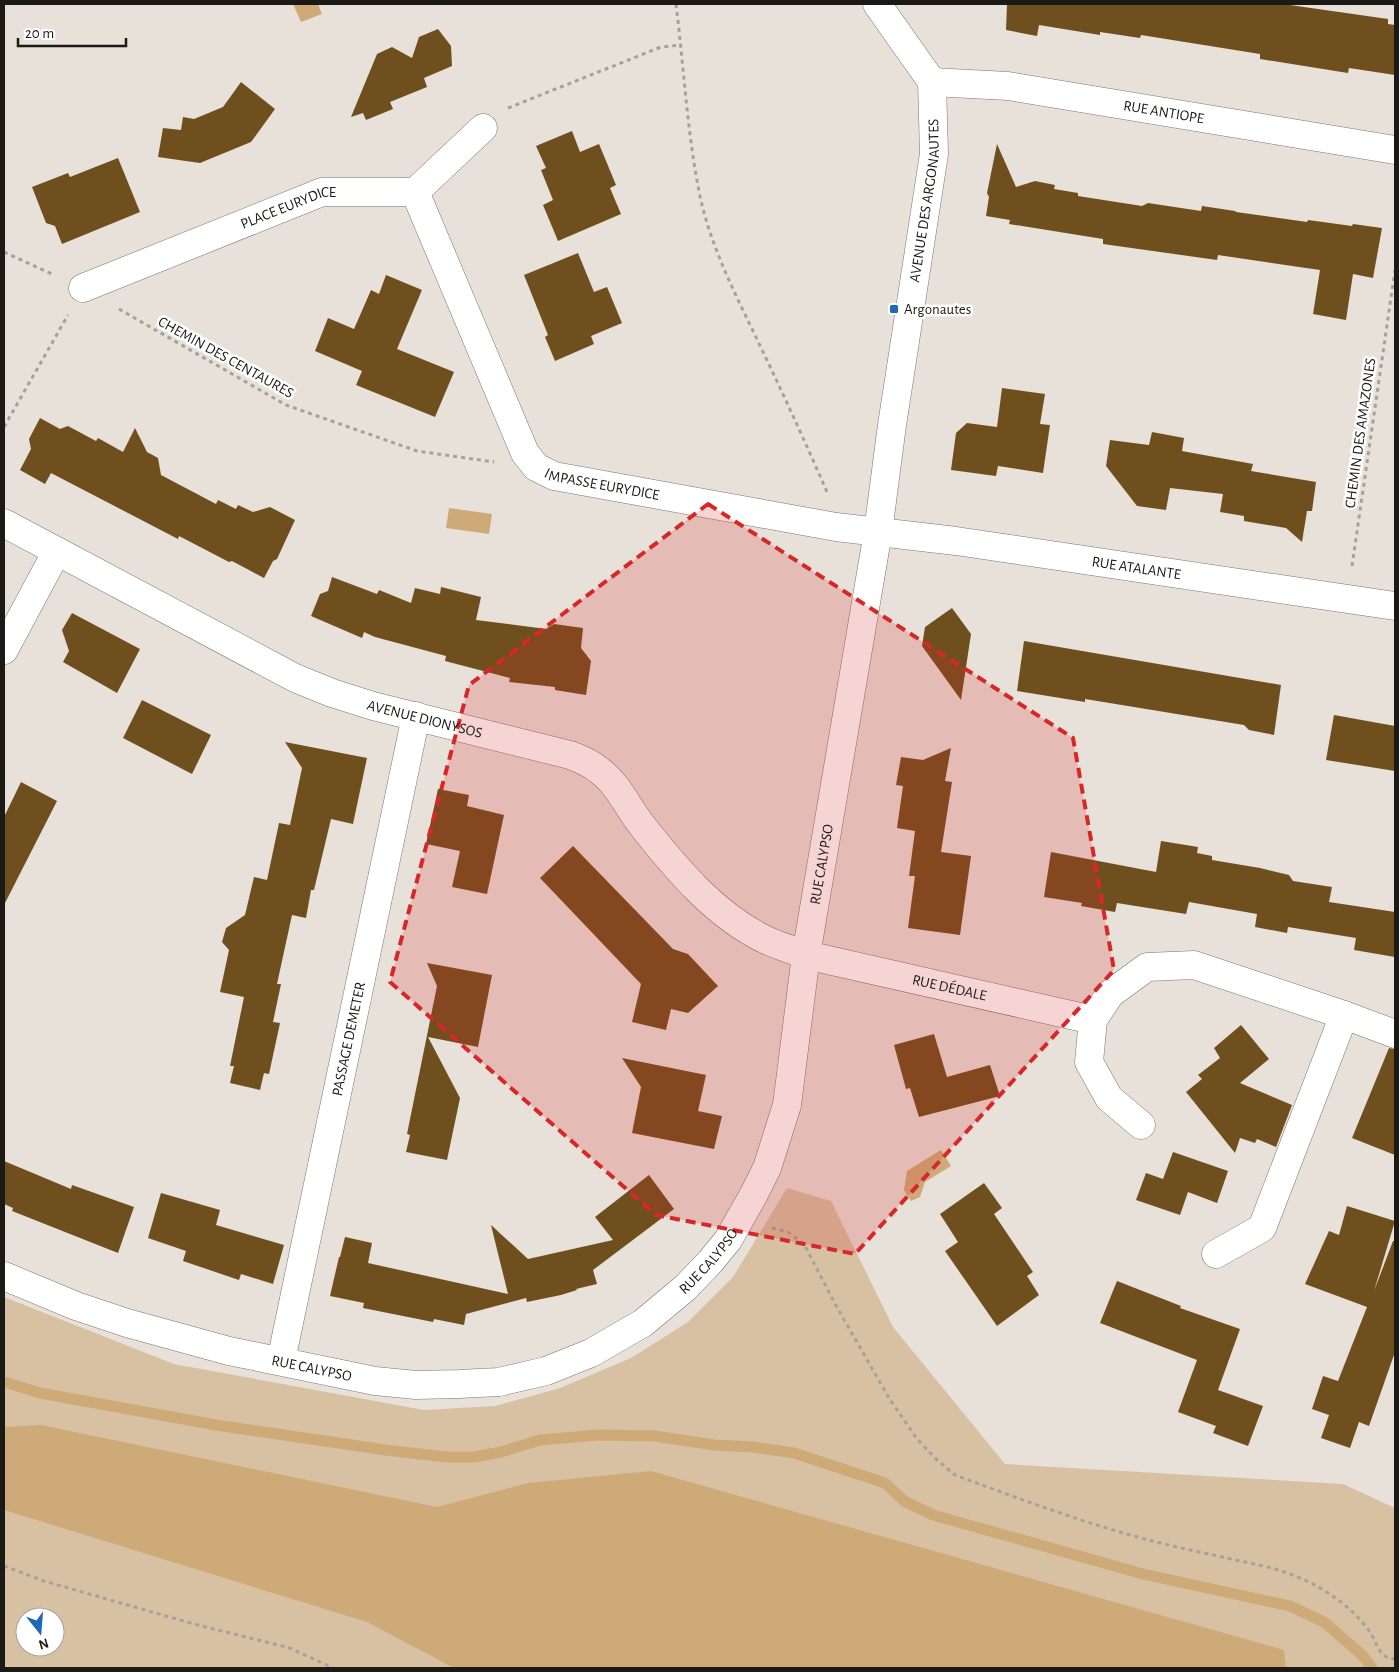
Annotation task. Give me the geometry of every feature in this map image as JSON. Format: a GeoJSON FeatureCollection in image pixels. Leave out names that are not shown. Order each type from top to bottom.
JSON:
{"type":"FeatureCollection","features":[{"type":"Feature","properties":{"kind":"street"},"geometry":{"type":"LineString","coordinates":[[877,4],[932,82]]}},
{"type":"Feature","properties":{"kind":"street","name":"RUE ANTIOPE"},"geometry":{"type":"LineString","coordinates":[[932,82],[1008,86],[1395,150]]}},
{"type":"Feature","properties":{"kind":"street","name":"AVENUE DES ARGONAUTES"},"geometry":{"type":"LineString","coordinates":[[878,532],[892,424],[934,154],[932,82]]}},
{"type":"Feature","properties":{"kind":"street"},"geometry":{"type":"LineString","coordinates":[[415,192],[483,128]]}},
{"type":"Feature","properties":{"kind":"street","name":"PLACE EURYDICE"},"geometry":{"type":"LineString","coordinates":[[83,288],[322,192],[415,192]]}},
{"type":"Feature","properties":{"kind":"street","name":"IMPASSE EURYDICE"},"geometry":{"type":"LineString","coordinates":[[415,192],[525,452],[536,467],[554,476],[836,527],[878,532]]}},
{"type":"Feature","properties":{"kind":"street","name":"AVENUE DIONYSOS"},"geometry":{"type":"LineString","coordinates":[[4,523],[295,678],[332,693],[374,706],[570,755],[588,762],[602,772],[614,785],[643,827],[701,893],[729,918],[767,941],[806,955]]}},
{"type":"Feature","properties":{"kind":"street","name":"RUE ATALANTE"},"geometry":{"type":"LineString","coordinates":[[878,532],[956,541],[1395,606]]}},
{"type":"Feature","properties":{"kind":"street","name":"RUE CALYPSO"},"geometry":{"type":"LineString","coordinates":[[4,1276],[76,1306],[127,1323],[229,1351],[375,1381],[416,1385],[499,1382],[546,1371],[591,1353],[642,1323],[685,1288],[728,1240],[751,1200],[766,1168],[787,1105],[806,955],[878,532]]}},
{"type":"Feature","properties":{"kind":"street"},"geometry":{"type":"LineString","coordinates":[[4,650],[57,551]]}},
{"type":"Feature","properties":{"kind":"street","name":"PASSAGE DEMETER"},"geometry":{"type":"LineString","coordinates":[[281,1361],[416,716]]}},
{"type":"Feature","properties":{"kind":"street","name":"RUE DÉDALE"},"geometry":{"type":"LineString","coordinates":[[806,955],[1093,1020]]}},
{"type":"Feature","properties":{"kind":"street"},"geometry":{"type":"LineString","coordinates":[[1140,1125],[1109,1098],[1089,1062],[1093,1020],[1110,994],[1147,967],[1194,965],[1395,1034]]}},
{"type":"Feature","properties":{"kind":"street"},"geometry":{"type":"LineString","coordinates":[[1216,1254],[1262,1228],[1344,1015]]}},
{"type":"Feature","properties":{"kind":"path"},"geometry":{"type":"LineString","coordinates":[[676,4],[689,122],[700,197],[713,240],[730,282],[786,398],[832,503],[836,527]]}},
{"type":"Feature","properties":{"kind":"path"},"geometry":{"type":"LineString","coordinates":[[483,128],[502,111],[661,48],[681,45]]}},
{"type":"Feature","properties":{"kind":"path","name":"CHEMIN DES CENTAURES"},"geometry":{"type":"LineString","coordinates":[[4,252],[83,288],[286,405],[417,452],[536,467]]}},
{"type":"Feature","properties":{"kind":"path","name":"CHEMIN DES AMAZONES"},"geometry":{"type":"LineString","coordinates":[[1347,599],[1395,270]]}},
{"type":"Feature","properties":{"kind":"path"},"geometry":{"type":"LineString","coordinates":[[4,427],[83,288]]}},
{"type":"Feature","properties":{"kind":"path"},"geometry":{"type":"LineString","coordinates":[[772,1228],[788,1232],[804,1244],[834,1302],[889,1398],[917,1438],[936,1459],[955,1475],[1114,1531],[1183,1549],[1268,1566],[1294,1575],[1325,1590],[1336,1599],[1370,1633],[1381,1653],[1386,1658],[1395,1659]]}},
{"type":"Feature","properties":{"kind":"path"},"geometry":{"type":"LineString","coordinates":[[4,1566],[44,1581],[194,1624],[290,1648],[334,1668]]}},
{"type":"Feature","properties":{"kind":"highlighted area"},"geometry":{"type":"Polygon","coordinates":[[[708,504],[1073,738],[1114,970],[855,1254],[656,1215],[390,982],[469,685],[708,504]]]}},
{"type":"Feature","properties":{"kind":"shaded area"},"geometry":{"type":"Polygon","coordinates":[[[293,4],[318,4],[322,14],[301,22],[293,4]]]}},
{"type":"Feature","properties":{"kind":"shaded area"},"geometry":{"type":"Polygon","coordinates":[[[449,508],[492,514],[489,534],[446,528],[449,508]]]}},
{"type":"Feature","properties":{"kind":"shaded area"},"geometry":{"type":"Polygon","coordinates":[[[941,1150],[951,1166],[925,1182],[920,1197],[911,1201],[904,1190],[907,1171],[941,1150]]]}},
{"type":"Feature","properties":{"kind":"shaded area"},"geometry":{"type":"Polygon","coordinates":[[[787,1188],[831,1201],[893,1327],[1005,1464],[1343,1484],[1395,1508],[1395,1668],[4,1668],[4,1297],[174,1364],[424,1410],[495,1406],[560,1388],[631,1358],[688,1322],[733,1277],[787,1188]]]}},
{"type":"Feature","properties":{"kind":"shaded area"},"geometry":{"type":"Polygon","coordinates":[[[41,1425],[437,1507],[528,1483],[651,1471],[1284,1650],[1286,1668],[454,1668],[367,1622],[4,1510],[4,1427],[41,1425]]]}},
{"type":"Feature","properties":{"kind":"building"},"geometry":{"type":"Polygon","coordinates":[[[1007,4],[1283,4],[1388,19],[1388,24],[1395,25],[1395,75],[1349,68],[1348,73],[1260,59],[1260,54],[1141,35],[1140,38],[1100,32],[1100,35],[1039,25],[1037,36],[1006,30],[1007,4]]]}},
{"type":"Feature","properties":{"kind":"building"},"geometry":{"type":"Polygon","coordinates":[[[438,29],[451,46],[452,66],[424,78],[427,87],[390,102],[393,109],[366,120],[363,113],[351,117],[377,54],[392,47],[412,58],[419,37],[438,29]]]}},
{"type":"Feature","properties":{"kind":"building"},"geometry":{"type":"Polygon","coordinates":[[[241,82],[275,109],[251,142],[200,163],[158,157],[163,128],[181,130],[183,117],[194,119],[223,107],[241,82]]]}},
{"type":"Feature","properties":{"kind":"building"},"geometry":{"type":"Polygon","coordinates":[[[572,131],[580,152],[599,144],[616,185],[610,188],[621,214],[558,241],[543,205],[553,200],[541,170],[546,168],[536,146],[572,131]]]}},
{"type":"Feature","properties":{"kind":"building"},"geometry":{"type":"Polygon","coordinates":[[[997,144],[1016,187],[1035,181],[1055,185],[1054,189],[1078,193],[1078,196],[1142,206],[1148,203],[1201,211],[1202,206],[1307,222],[1308,220],[1382,228],[1373,278],[1353,274],[1346,320],[1313,314],[1320,270],[1218,255],[1217,260],[1103,244],[1103,239],[1009,224],[1010,220],[986,216],[989,197],[987,193],[997,144]]]}},
{"type":"Feature","properties":{"kind":"building"},"geometry":{"type":"Polygon","coordinates":[[[118,158],[140,212],[62,244],[55,226],[46,223],[32,187],[68,173],[70,177],[118,158]]]}},
{"type":"Feature","properties":{"kind":"building"},"geometry":{"type":"Polygon","coordinates":[[[578,253],[594,292],[607,287],[622,323],[591,336],[594,344],[555,361],[545,337],[548,335],[524,275],[578,253]]]}},
{"type":"Feature","properties":{"kind":"building"},"geometry":{"type":"Polygon","coordinates":[[[386,275],[422,290],[397,349],[454,372],[435,417],[356,385],[362,371],[315,351],[328,318],[354,329],[371,290],[379,294],[386,275]]]}},
{"type":"Feature","properties":{"kind":"building"},"geometry":{"type":"Polygon","coordinates":[[[1002,388],[1045,394],[1040,424],[1050,425],[1043,473],[998,466],[996,476],[951,470],[956,433],[967,423],[997,427],[1002,388]]]}},
{"type":"Feature","properties":{"kind":"building"},"geometry":{"type":"Polygon","coordinates":[[[40,418],[60,429],[68,426],[96,441],[98,438],[123,452],[135,428],[147,452],[158,458],[161,475],[216,504],[218,500],[236,509],[238,505],[253,512],[270,507],[295,520],[277,559],[273,561],[264,578],[179,536],[178,539],[51,473],[45,484],[20,470],[31,449],[29,439],[40,418]]]}},
{"type":"Feature","properties":{"kind":"building"},"geometry":{"type":"Polygon","coordinates":[[[1152,432],[1184,438],[1182,451],[1253,464],[1251,471],[1316,482],[1312,511],[1307,511],[1302,542],[1286,528],[1244,521],[1244,516],[1220,512],[1223,494],[1170,488],[1166,510],[1137,506],[1106,466],[1110,440],[1149,445],[1152,432]]]}},
{"type":"Feature","properties":{"kind":"building"},"geometry":{"type":"Polygon","coordinates":[[[332,577],[377,594],[379,590],[411,603],[415,588],[440,594],[441,587],[481,597],[476,620],[546,629],[554,624],[583,628],[581,648],[591,661],[586,695],[555,690],[555,687],[509,682],[510,678],[445,661],[446,656],[375,637],[364,632],[362,638],[311,616],[320,594],[328,591],[332,577]]]}},
{"type":"Feature","properties":{"kind":"building"},"geometry":{"type":"Polygon","coordinates":[[[952,608],[971,634],[961,700],[922,646],[925,627],[952,608]]]}},
{"type":"Feature","properties":{"kind":"building"},"geometry":{"type":"Polygon","coordinates":[[[72,613],[140,649],[117,693],[63,662],[69,651],[62,630],[72,613]]]}},
{"type":"Feature","properties":{"kind":"building"},"geometry":{"type":"Polygon","coordinates":[[[1024,641],[1281,685],[1274,735],[1249,730],[1244,725],[1085,699],[1085,702],[1017,691],[1024,641]]]}},
{"type":"Feature","properties":{"kind":"building"},"geometry":{"type":"Polygon","coordinates":[[[142,700],[211,735],[192,774],[123,738],[142,700]]]}},
{"type":"Feature","properties":{"kind":"building"},"geometry":{"type":"Polygon","coordinates":[[[1334,715],[1395,726],[1395,771],[1326,760],[1334,715]]]}},
{"type":"Feature","properties":{"kind":"building"},"geometry":{"type":"Polygon","coordinates":[[[285,742],[367,758],[353,824],[331,819],[314,890],[311,890],[306,918],[292,915],[277,984],[281,984],[273,1022],[280,1023],[269,1074],[264,1073],[260,1090],[230,1083],[234,1066],[230,1066],[244,997],[220,992],[229,950],[222,942],[226,928],[245,915],[254,877],[267,880],[279,823],[290,825],[302,768],[285,742]]]}},
{"type":"Feature","properties":{"kind":"building"},"geometry":{"type":"Polygon","coordinates":[[[951,748],[945,781],[952,782],[941,852],[971,856],[960,935],[908,928],[915,876],[909,876],[915,831],[897,828],[903,786],[896,785],[901,757],[923,760],[951,748]]]}},
{"type":"Feature","properties":{"kind":"building"},"geometry":{"type":"Polygon","coordinates":[[[21,782],[57,801],[4,905],[4,817],[21,782]]]}},
{"type":"Feature","properties":{"kind":"building"},"geometry":{"type":"Polygon","coordinates":[[[438,789],[469,795],[467,806],[504,815],[487,894],[452,887],[460,851],[426,844],[438,789]]]}},
{"type":"Feature","properties":{"kind":"building"},"geometry":{"type":"Polygon","coordinates":[[[1161,841],[1198,847],[1197,853],[1212,856],[1212,860],[1260,868],[1289,875],[1293,881],[1332,887],[1329,902],[1395,912],[1395,957],[1354,950],[1356,938],[1288,927],[1287,933],[1255,927],[1257,914],[1189,902],[1186,914],[1117,903],[1115,912],[1081,906],[1082,903],[1044,897],[1051,852],[1156,872],[1161,841]]]}},
{"type":"Feature","properties":{"kind":"building"},"geometry":{"type":"Polygon","coordinates":[[[573,846],[673,949],[688,954],[718,986],[688,1013],[671,1009],[666,1030],[632,1022],[641,984],[540,878],[573,846]]]}},
{"type":"Feature","properties":{"kind":"building"},"geometry":{"type":"Polygon","coordinates":[[[427,963],[492,975],[478,1047],[428,1037],[460,1098],[447,1160],[406,1152],[410,1135],[407,1134],[437,986],[427,963]]]}},
{"type":"Feature","properties":{"kind":"building"},"geometry":{"type":"Polygon","coordinates":[[[1241,1025],[1269,1059],[1240,1083],[1292,1105],[1276,1147],[1257,1139],[1255,1143],[1240,1138],[1235,1153],[1186,1092],[1202,1079],[1198,1075],[1220,1058],[1214,1048],[1241,1025]]]}},
{"type":"Feature","properties":{"kind":"building"},"geometry":{"type":"Polygon","coordinates":[[[934,1034],[947,1077],[990,1065],[1000,1096],[919,1117],[910,1088],[906,1089],[894,1045],[934,1034]]]}},
{"type":"Feature","properties":{"kind":"building"},"geometry":{"type":"Polygon","coordinates":[[[1389,1048],[1395,1049],[1395,1155],[1352,1138],[1389,1048]]]}},
{"type":"Feature","properties":{"kind":"building"},"geometry":{"type":"Polygon","coordinates":[[[622,1058],[706,1075],[698,1111],[722,1116],[714,1149],[632,1133],[641,1087],[622,1058]]]}},
{"type":"Feature","properties":{"kind":"building"},"geometry":{"type":"Polygon","coordinates":[[[1173,1152],[1228,1171],[1217,1203],[1188,1192],[1180,1215],[1136,1200],[1146,1173],[1163,1179],[1173,1152]]]}},
{"type":"Feature","properties":{"kind":"building"},"geometry":{"type":"Polygon","coordinates":[[[4,1161],[71,1189],[72,1185],[134,1207],[118,1253],[12,1211],[13,1208],[4,1204],[4,1161]]]}},
{"type":"Feature","properties":{"kind":"building"},"geometry":{"type":"Polygon","coordinates":[[[649,1175],[674,1209],[593,1270],[597,1284],[561,1295],[527,1302],[526,1298],[466,1314],[464,1325],[434,1319],[433,1322],[363,1308],[364,1303],[330,1296],[345,1237],[372,1243],[368,1263],[508,1294],[491,1225],[528,1259],[613,1240],[595,1217],[649,1175]]]}},
{"type":"Feature","properties":{"kind":"building"},"geometry":{"type":"Polygon","coordinates":[[[984,1183],[1002,1208],[994,1214],[1033,1272],[1027,1276],[1039,1295],[997,1326],[945,1251],[958,1242],[940,1214],[984,1183]]]}},
{"type":"Feature","properties":{"kind":"building"},"geometry":{"type":"Polygon","coordinates":[[[161,1193],[220,1210],[216,1225],[284,1245],[273,1284],[241,1274],[239,1280],[183,1261],[186,1251],[148,1238],[161,1193]]]}},
{"type":"Feature","properties":{"kind":"building"},"geometry":{"type":"Polygon","coordinates":[[[1347,1206],[1395,1221],[1374,1291],[1393,1241],[1395,1241],[1395,1352],[1369,1426],[1359,1422],[1350,1448],[1321,1438],[1329,1415],[1312,1409],[1323,1376],[1338,1381],[1367,1307],[1305,1284],[1329,1231],[1339,1235],[1347,1206]]]}},
{"type":"Feature","properties":{"kind":"building"},"geometry":{"type":"Polygon","coordinates":[[[1117,1281],[1181,1306],[1180,1308],[1240,1329],[1218,1390],[1263,1406],[1248,1446],[1213,1433],[1216,1426],[1178,1412],[1197,1360],[1100,1323],[1117,1281]]]}},
{"type":"Feature","properties":{"kind":"waterway"},"geometry":{"type":"LineString","coordinates":[[4,1382],[40,1393],[216,1425],[446,1457],[474,1457],[501,1452],[540,1440],[598,1435],[655,1436],[714,1445],[753,1447],[794,1453],[885,1483],[904,1501],[933,1515],[1143,1574],[1290,1606],[1324,1622],[1363,1656],[1372,1668]]}},
{"type":"Feature","properties":{"kind":"place","name":"Argonautes"},"geometry":{"type":"Point","coordinates":[894,309]}}]}
